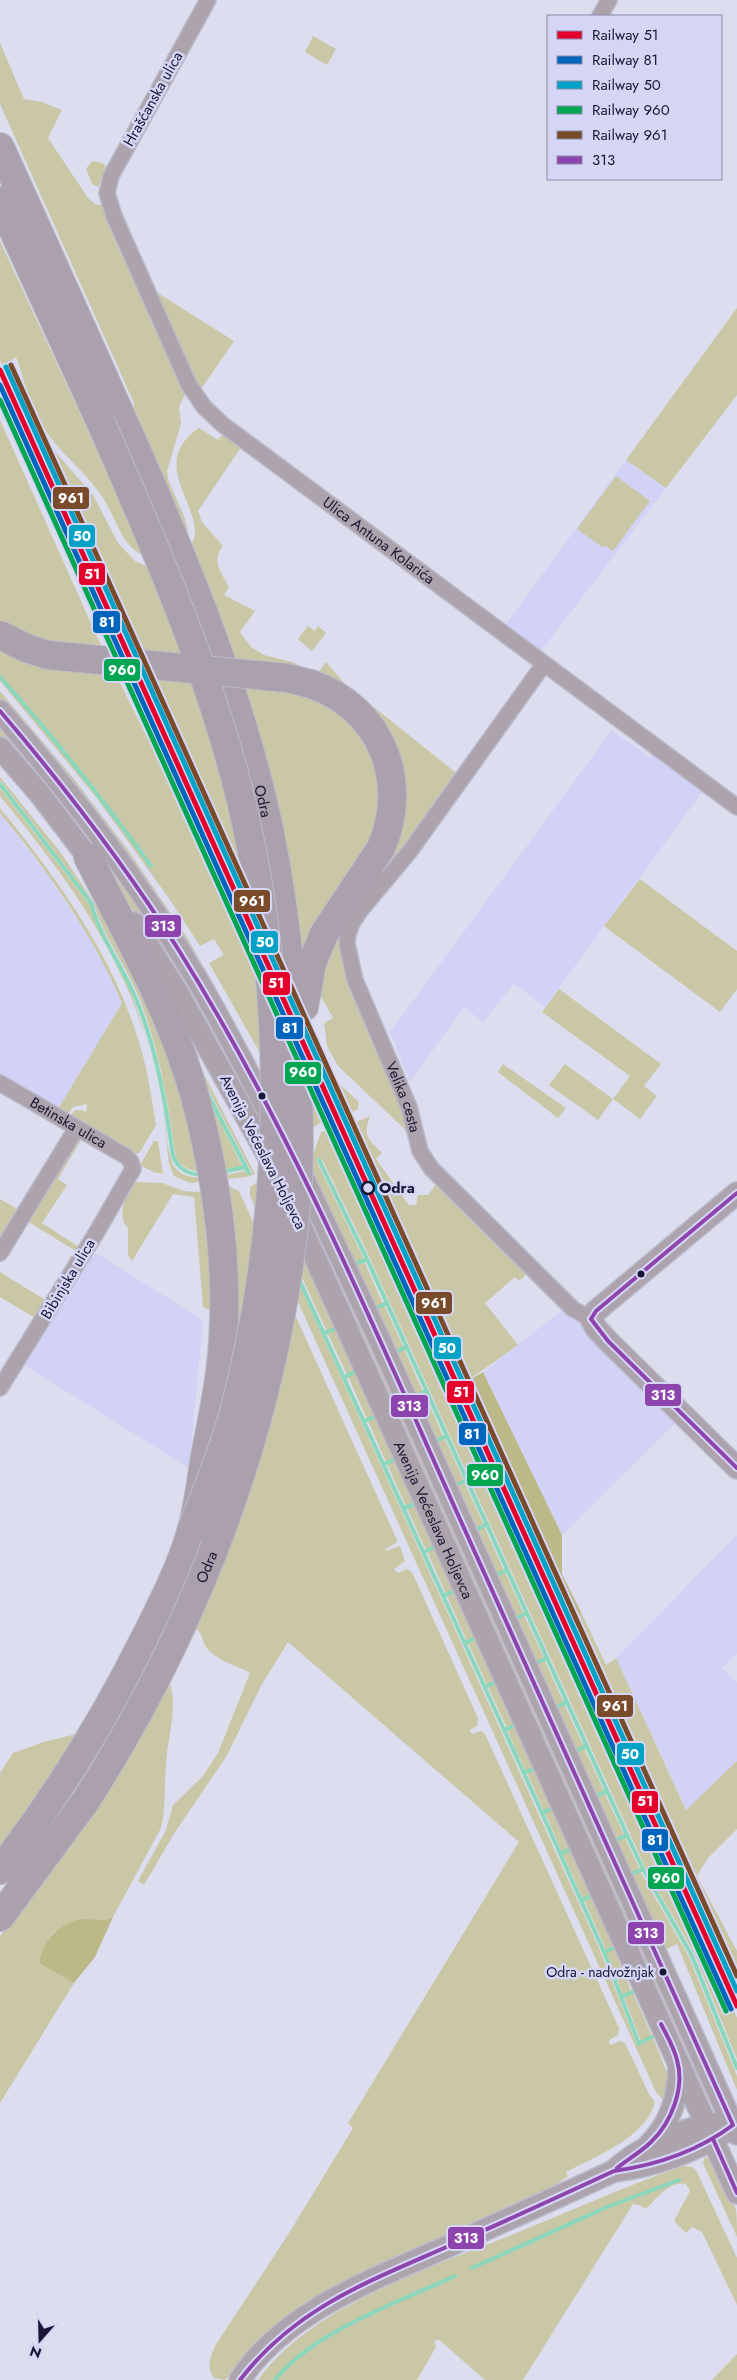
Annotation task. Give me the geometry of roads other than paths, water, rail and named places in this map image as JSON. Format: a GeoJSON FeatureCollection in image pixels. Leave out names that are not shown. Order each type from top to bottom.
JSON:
{"type":"FeatureCollection","features":[{"type":"Feature","properties":{"kind":"highway"},"geometry":{"type":"LineString","coordinates":[[0,147],[110,418]]}},
{"type":"Feature","properties":{"kind":"highway"},"geometry":{"type":"LineString","coordinates":[[0,201],[110,418]]}},
{"type":"Feature","properties":{"kind":"highway","name":"Odra"},"geometry":{"type":"LineString","coordinates":[[0,1917],[85,1802],[109,1765],[157,1679],[204,1575],[243,1468],[268,1374],[289,1262],[296,1205],[299,1149],[298,1055],[292,975],[278,876],[264,806],[246,740],[215,641],[173,534],[110,418]]}},
{"type":"Feature","properties":{"kind":"highway","name":"Odra"},"geometry":{"type":"LineString","coordinates":[[0,1870],[61,1786],[106,1713],[160,1608],[191,1532],[222,1450],[233,1412],[263,1268],[272,1168],[275,1109],[270,981],[255,874],[236,781],[175,596],[110,418]]}},
{"type":"Feature","properties":{"kind":"highway"},"geometry":{"type":"LineString","coordinates":[[0,635],[26,648],[56,656],[287,678],[332,693],[356,710],[368,724],[385,753],[390,769],[394,800],[392,816],[388,833],[373,863],[324,934],[312,963],[298,1055]]}},
{"type":"Feature","properties":{"kind":"highway"},"geometry":{"type":"LineString","coordinates":[[88,857],[160,1002],[177,1044],[194,1096],[210,1163],[220,1236],[222,1330],[219,1379],[191,1532]]}},
{"type":"Feature","properties":{"kind":"main road","name":"Avenija Većeslava Holjevca"},"geometry":{"type":"LineString","coordinates":[[0,712],[109,848],[198,981],[297,1164],[384,1350],[735,2130]]}},
{"type":"Feature","properties":{"kind":"main road","name":"Avenija Većeslava Holjevca"},"geometry":{"type":"LineString","coordinates":[[0,748],[39,793],[88,857],[140,933],[178,994],[276,1170],[441,1532],[737,2193]]}},
{"type":"Feature","properties":{"kind":"main road"},"geometry":{"type":"LineString","coordinates":[[591,1319],[596,1311],[615,1294],[737,1193]]}},
{"type":"Feature","properties":{"kind":"main road","name":"Velika cesta"},"geometry":{"type":"LineString","coordinates":[[591,1319],[596,1328],[608,1341],[737,1468]]}},
{"type":"Feature","properties":{"kind":"main road"},"geometry":{"type":"LineString","coordinates":[[645,2149],[656,2138],[671,2115],[677,2095],[679,2063]]}},
{"type":"Feature","properties":{"kind":"main road"},"geometry":{"type":"LineString","coordinates":[[614,2171],[631,2156],[645,2149],[710,2132],[735,2130]]}},
{"type":"Feature","properties":{"kind":"main road"},"geometry":{"type":"LineString","coordinates":[[240,2380],[269,2344],[286,2328],[312,2311],[406,2265],[614,2171],[650,2164],[710,2132]]}},
{"type":"Feature","properties":{"kind":"street","name":"Hrašćanska ulica"},"geometry":{"type":"LineString","coordinates":[[109,201],[107,193],[111,176],[208,0]]}},
{"type":"Feature","properties":{"kind":"street"},"geometry":{"type":"LineString","coordinates":[[601,15],[609,0]]}},
{"type":"Feature","properties":{"kind":"street","name":"Ulica Antuna Kolarića"},"geometry":{"type":"LineString","coordinates":[[109,201],[174,353],[191,388],[204,407],[230,430],[737,807]]}},
{"type":"Feature","properties":{"kind":"street","name":"Velika cesta"},"geometry":{"type":"LineString","coordinates":[[544,664],[410,851],[352,923],[347,944],[355,980],[400,1083],[409,1107],[420,1151],[425,1161],[573,1310],[591,1319]]}},
{"type":"Feature","properties":{"kind":"street","name":"Betinska ulica"},"geometry":{"type":"LineString","coordinates":[[0,1083],[126,1157],[132,1167]]}},
{"type":"Feature","properties":{"kind":"street"},"geometry":{"type":"LineString","coordinates":[[0,1253],[76,1129]]}},
{"type":"Feature","properties":{"kind":"street","name":"Bibinjska ulica"},"geometry":{"type":"LineString","coordinates":[[0,1388],[130,1176],[132,1167]]}},
{"type":"Feature","properties":{"kind":"waterway"},"geometry":{"type":"LineString","coordinates":[[0,677],[78,770],[151,866]]}},
{"type":"Feature","properties":{"kind":"waterway"},"geometry":{"type":"LineString","coordinates":[[0,784],[91,903],[100,929],[133,991],[145,1022],[160,1079],[173,1156],[178,1165],[184,1170],[192,1174],[202,1175]]}},
{"type":"Feature","properties":{"kind":"waterway"},"geometry":{"type":"LineString","coordinates":[[206,1091],[249,1173]]}},
{"type":"Feature","properties":{"kind":"waterway"},"geometry":{"type":"LineString","coordinates":[[319,1160],[367,1259],[627,1835],[643,1869],[692,1956],[737,2068]]}},
{"type":"Feature","properties":{"kind":"waterway"},"geometry":{"type":"LineString","coordinates":[[222,1172],[246,1167]]}},
{"type":"Feature","properties":{"kind":"waterway"},"geometry":{"type":"LineString","coordinates":[[353,1265],[367,1259]]}},
{"type":"Feature","properties":{"kind":"waterway"},"geometry":{"type":"LineString","coordinates":[[298,1277],[604,1952],[639,2044]]}},
{"type":"Feature","properties":{"kind":"waterway"},"geometry":{"type":"LineString","coordinates":[[374,1309],[387,1303]]}},
{"type":"Feature","properties":{"kind":"waterway"},"geometry":{"type":"LineString","coordinates":[[325,1333],[338,1327]]}},
{"type":"Feature","properties":{"kind":"waterway"},"geometry":{"type":"LineString","coordinates":[[394,1353],[406,1347]]}},
{"type":"Feature","properties":{"kind":"waterway"},"geometry":{"type":"LineString","coordinates":[[345,1377],[358,1370]]}},
{"type":"Feature","properties":{"kind":"waterway"},"geometry":{"type":"LineString","coordinates":[[414,1397],[426,1391]]}},
{"type":"Feature","properties":{"kind":"waterway"},"geometry":{"type":"LineString","coordinates":[[365,1421],[378,1415]]}},
{"type":"Feature","properties":{"kind":"waterway"},"geometry":{"type":"LineString","coordinates":[[434,1442],[446,1436]]}},
{"type":"Feature","properties":{"kind":"waterway"},"geometry":{"type":"LineString","coordinates":[[384,1464],[398,1458]]}},
{"type":"Feature","properties":{"kind":"waterway"},"geometry":{"type":"LineString","coordinates":[[454,1486],[467,1480]]}},
{"type":"Feature","properties":{"kind":"waterway"},"geometry":{"type":"LineString","coordinates":[[404,1508],[418,1503]]}},
{"type":"Feature","properties":{"kind":"waterway"},"geometry":{"type":"LineString","coordinates":[[474,1531],[487,1524]]}},
{"type":"Feature","properties":{"kind":"waterway"},"geometry":{"type":"LineString","coordinates":[[424,1552],[437,1546]]}},
{"type":"Feature","properties":{"kind":"waterway"},"geometry":{"type":"LineString","coordinates":[[494,1576],[507,1570]]}},
{"type":"Feature","properties":{"kind":"waterway"},"geometry":{"type":"LineString","coordinates":[[444,1596],[457,1589]]}},
{"type":"Feature","properties":{"kind":"waterway"},"geometry":{"type":"LineString","coordinates":[[514,1619],[527,1613]]}},
{"type":"Feature","properties":{"kind":"waterway"},"geometry":{"type":"LineString","coordinates":[[465,1643],[478,1637]]}},
{"type":"Feature","properties":{"kind":"waterway"},"geometry":{"type":"LineString","coordinates":[[534,1664],[547,1658]]}},
{"type":"Feature","properties":{"kind":"waterway"},"geometry":{"type":"LineString","coordinates":[[485,1687],[498,1681]]}},
{"type":"Feature","properties":{"kind":"waterway"},"geometry":{"type":"LineString","coordinates":[[554,1708],[567,1702]]}},
{"type":"Feature","properties":{"kind":"waterway"},"geometry":{"type":"LineString","coordinates":[[505,1730],[517,1724]]}},
{"type":"Feature","properties":{"kind":"waterway"},"geometry":{"type":"LineString","coordinates":[[574,1752],[586,1746]]}},
{"type":"Feature","properties":{"kind":"waterway"},"geometry":{"type":"LineString","coordinates":[[524,1773],[537,1767]]}},
{"type":"Feature","properties":{"kind":"waterway"},"geometry":{"type":"LineString","coordinates":[[594,1797],[606,1791]]}},
{"type":"Feature","properties":{"kind":"waterway"},"geometry":{"type":"LineString","coordinates":[[542,1813],[555,1807]]}},
{"type":"Feature","properties":{"kind":"waterway"},"geometry":{"type":"LineString","coordinates":[[614,1841],[627,1835]]}},
{"type":"Feature","properties":{"kind":"waterway"},"geometry":{"type":"LineString","coordinates":[[560,1854],[573,1848]]}},
{"type":"Feature","properties":{"kind":"waterway"},"geometry":{"type":"LineString","coordinates":[[629,1875],[643,1869]]}},
{"type":"Feature","properties":{"kind":"waterway"},"geometry":{"type":"LineString","coordinates":[[581,1901],[594,1894]]}},
{"type":"Feature","properties":{"kind":"waterway"},"geometry":{"type":"LineString","coordinates":[[604,1952],[616,1947]]}},
{"type":"Feature","properties":{"kind":"waterway"},"geometry":{"type":"LineString","coordinates":[[621,1997],[632,1992]]}},
{"type":"Feature","properties":{"kind":"waterway"},"geometry":{"type":"LineString","coordinates":[[639,2043],[652,2037]]}},
{"type":"Feature","properties":{"kind":"waterway"},"geometry":{"type":"LineString","coordinates":[[472,2268],[607,2207],[679,2180]]}},
{"type":"Feature","properties":{"kind":"waterway"},"geometry":{"type":"LineString","coordinates":[[275,2380],[292,2363],[334,2332],[384,2307],[455,2276]]}},
{"type":"Feature","properties":{"kind":"rail line","name":"961"},"geometry":{"type":"LineString","coordinates":[[11,365],[737,1976]]}},
{"type":"Feature","properties":{"kind":"rail line","name":"50"},"geometry":{"type":"LineString","coordinates":[[6,367],[737,1991]]}},
{"type":"Feature","properties":{"kind":"rail line","name":"51"},"geometry":{"type":"LineString","coordinates":[[0,370],[737,2006]]}},
{"type":"Feature","properties":{"kind":"rail line","name":"81"},"geometry":{"type":"LineString","coordinates":[[0,385],[731,2009]]}},
{"type":"Feature","properties":{"kind":"rail line","name":"960"},"geometry":{"type":"LineString","coordinates":[[0,400],[726,2011]]}},
{"type":"Feature","properties":{"kind":"place","name":"Odra"},"geometry":{"type":"Point","coordinates":[368,1188]}},
{"type":"Feature","properties":{"kind":"place","name":"Odra - nadvožnjak"},"geometry":{"type":"Point","coordinates":[663,1972]}}]}
